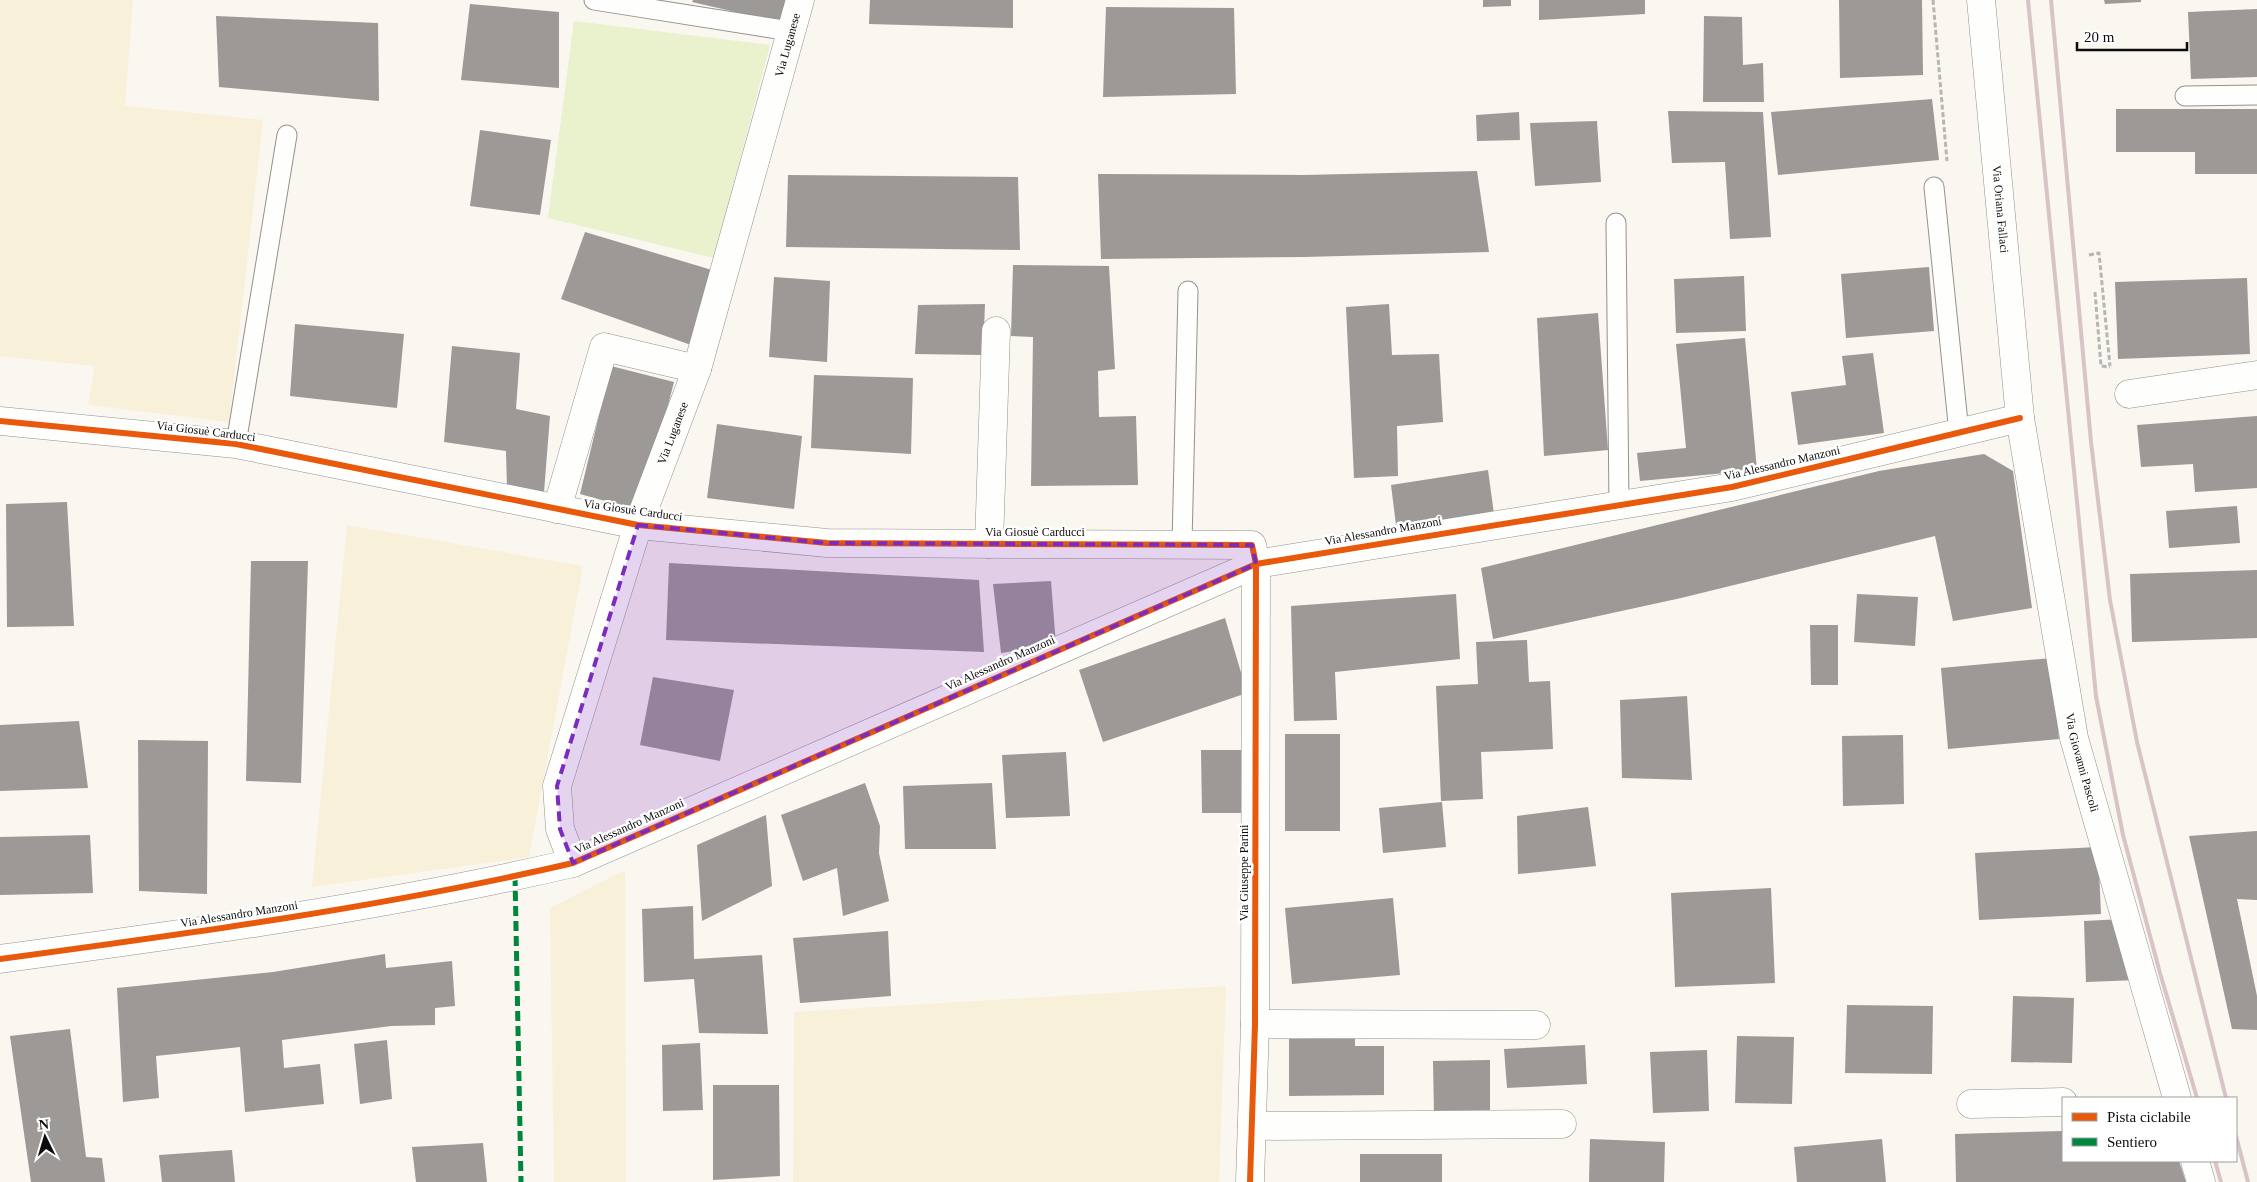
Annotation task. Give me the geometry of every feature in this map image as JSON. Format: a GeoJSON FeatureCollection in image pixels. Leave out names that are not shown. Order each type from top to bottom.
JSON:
{"type":"FeatureCollection","features":[{"type":"Feature","properties":{"kind":"street","name":"Via Luganese"},"geometry":{"type":"LineString","coordinates":[[573,863],[560,829],[557,786],[638,525],[697,369],[800,0]]}},
{"type":"Feature","properties":{"kind":"street","name":"Via Oriana Fallaci"},"geometry":{"type":"LineString","coordinates":[[1981,0],[2020,418]]}},
{"type":"Feature","properties":{"kind":"street"},"geometry":{"type":"LineString","coordinates":[[989,544],[996,331]]}},
{"type":"Feature","properties":{"kind":"street"},"geometry":{"type":"LineString","coordinates":[[556,509],[604,347],[697,369]]}},
{"type":"Feature","properties":{"kind":"street"},"geometry":{"type":"LineString","coordinates":[[2128,394],[2257,375]]}},
{"type":"Feature","properties":{"kind":"street","name":"Via Alessandro Manzoni"},"geometry":{"type":"LineString","coordinates":[[0,959],[235,927],[515,876],[573,863],[1256,564],[1732,487],[2020,418]]}},
{"type":"Feature","properties":{"kind":"street","name":"Via Giovanni Pascoli"},"geometry":{"type":"LineString","coordinates":[[2020,418],[2074,738],[2177,1097]]}},
{"type":"Feature","properties":{"kind":"street","name":"Via Giosuè Carducci"},"geometry":{"type":"LineString","coordinates":[[0,421],[236,444],[638,525],[827,543],[1182,543],[1252,545],[1256,564]]}},
{"type":"Feature","properties":{"kind":"street","name":"Via Giuseppe Parini"},"geometry":{"type":"LineString","coordinates":[[1250,1182],[1255,1024],[1256,564]]}},
{"type":"Feature","properties":{"kind":"street"},"geometry":{"type":"LineString","coordinates":[[1255,1024],[1536,1025]]}},
{"type":"Feature","properties":{"kind":"street"},"geometry":{"type":"LineString","coordinates":[[1971,1104],[2062,1102]]}},
{"type":"Feature","properties":{"kind":"street"},"geometry":{"type":"LineString","coordinates":[[1252,1126],[1562,1124]]}},
{"type":"Feature","properties":{"kind":"street"},"geometry":{"type":"LineString","coordinates":[[2195,1162],[2201,1182]]}},
{"type":"Feature","properties":{"kind":"lane"},"geometry":{"type":"LineString","coordinates":[[594,0],[790,31]]}},
{"type":"Feature","properties":{"kind":"lane"},"geometry":{"type":"LineString","coordinates":[[2185,96],[2257,96]]}},
{"type":"Feature","properties":{"kind":"lane"},"geometry":{"type":"LineString","coordinates":[[236,444],[287,135]]}},
{"type":"Feature","properties":{"kind":"lane"},"geometry":{"type":"LineString","coordinates":[[1934,187],[1959,433]]}},
{"type":"Feature","properties":{"kind":"lane"},"geometry":{"type":"LineString","coordinates":[[1616,223],[1619,505]]}},
{"type":"Feature","properties":{"kind":"lane"},"geometry":{"type":"LineString","coordinates":[[1182,543],[1188,291]]}},
{"type":"Feature","properties":{"kind":"path"},"geometry":{"type":"LineString","coordinates":[[2089,255],[2099,253],[2110,366]]}},
{"type":"Feature","properties":{"kind":"path"},"geometry":{"type":"LineString","coordinates":[[2095,292],[2101,356]]}},
{"type":"Feature","properties":{"kind":"highlighted area"},"geometry":{"type":"Polygon","coordinates":[[[638,525],[827,543],[1252,545],[1256,564],[573,863],[560,829],[557,786],[638,525]]]}},
{"type":"Feature","properties":{"kind":"shaded area"},"geometry":{"type":"Polygon","coordinates":[[[0,0],[133,0],[125,106],[263,120],[229,422],[88,405],[95,366],[0,356],[0,0]]]}},
{"type":"Feature","properties":{"kind":"shaded area"},"geometry":{"type":"Polygon","coordinates":[[[347,525],[583,566],[529,857],[312,887],[347,525]]]}},
{"type":"Feature","properties":{"kind":"shaded area"},"geometry":{"type":"Polygon","coordinates":[[[625,870],[626,1182],[554,1182],[550,908],[625,870]]]}},
{"type":"Feature","properties":{"kind":"shaded area"},"geometry":{"type":"Polygon","coordinates":[[[1226,986],[1219,1182],[793,1182],[794,1012],[1226,986]]]}},
{"type":"Feature","properties":{"kind":"green space"},"geometry":{"type":"Polygon","coordinates":[[[574,21],[770,45],[714,258],[548,218],[574,21]]]}},
{"type":"Feature","properties":{"kind":"building"},"geometry":{"type":"Polygon","coordinates":[[[693,0],[789,0],[783,23],[692,2],[693,0]]]}},
{"type":"Feature","properties":{"kind":"building"},"geometry":{"type":"Polygon","coordinates":[[[870,0],[1013,0],[1013,28],[869,24],[870,0]]]}},
{"type":"Feature","properties":{"kind":"building"},"geometry":{"type":"Polygon","coordinates":[[[1483,0],[1511,0],[1511,6],[1483,7],[1483,0]]]}},
{"type":"Feature","properties":{"kind":"building"},"geometry":{"type":"Polygon","coordinates":[[[1539,0],[1645,0],[1645,14],[1539,20],[1539,0]]]}},
{"type":"Feature","properties":{"kind":"building"},"geometry":{"type":"Polygon","coordinates":[[[1839,0],[1922,0],[1923,75],[1840,78],[1839,0]]]}},
{"type":"Feature","properties":{"kind":"building"},"geometry":{"type":"Polygon","coordinates":[[[2104,0],[2141,0],[2141,2],[2105,4],[2104,0]]]}},
{"type":"Feature","properties":{"kind":"building"},"geometry":{"type":"Polygon","coordinates":[[[470,4],[559,12],[559,88],[461,80],[470,4]]]}},
{"type":"Feature","properties":{"kind":"building"},"geometry":{"type":"Polygon","coordinates":[[[1106,7],[1234,8],[1236,94],[1103,97],[1106,7]]]}},
{"type":"Feature","properties":{"kind":"building"},"geometry":{"type":"Polygon","coordinates":[[[2257,9],[2257,77],[2191,79],[2188,12],[2257,9]]]}},
{"type":"Feature","properties":{"kind":"building"},"geometry":{"type":"Polygon","coordinates":[[[216,16],[378,23],[379,101],[219,87],[216,16]]]}},
{"type":"Feature","properties":{"kind":"building"},"geometry":{"type":"Polygon","coordinates":[[[1704,16],[1742,17],[1743,65],[1763,63],[1764,102],[1703,102],[1704,16]]]}},
{"type":"Feature","properties":{"kind":"building"},"geometry":{"type":"Polygon","coordinates":[[[1932,99],[1939,160],[1778,175],[1771,112],[1932,99]]]}},
{"type":"Feature","properties":{"kind":"building"},"geometry":{"type":"Polygon","coordinates":[[[2116,109],[2257,109],[2257,174],[2195,174],[2195,152],[2116,152],[2116,109]]]}},
{"type":"Feature","properties":{"kind":"building"},"geometry":{"type":"Polygon","coordinates":[[[1668,111],[1763,112],[1771,237],[1730,239],[1725,162],[1672,163],[1668,111]]]}},
{"type":"Feature","properties":{"kind":"building"},"geometry":{"type":"Polygon","coordinates":[[[1519,112],[1520,140],[1477,141],[1476,115],[1519,112]]]}},
{"type":"Feature","properties":{"kind":"building"},"geometry":{"type":"Polygon","coordinates":[[[1597,121],[1601,182],[1535,186],[1530,123],[1597,121]]]}},
{"type":"Feature","properties":{"kind":"building"},"geometry":{"type":"Polygon","coordinates":[[[480,130],[551,140],[540,215],[470,206],[480,130]]]}},
{"type":"Feature","properties":{"kind":"building"},"geometry":{"type":"Polygon","coordinates":[[[1477,171],[1489,252],[1304,257],[1101,259],[1098,174],[1304,175],[1477,171]]]}},
{"type":"Feature","properties":{"kind":"building"},"geometry":{"type":"Polygon","coordinates":[[[788,175],[1018,177],[1020,250],[786,247],[788,175]]]}},
{"type":"Feature","properties":{"kind":"building"},"geometry":{"type":"Polygon","coordinates":[[[585,232],[712,270],[691,345],[561,299],[585,232]]]}},
{"type":"Feature","properties":{"kind":"building"},"geometry":{"type":"Polygon","coordinates":[[[1013,265],[1109,266],[1115,369],[1098,371],[1099,417],[1136,416],[1138,485],[1031,486],[1033,337],[1011,336],[1013,265]]]}},
{"type":"Feature","properties":{"kind":"building"},"geometry":{"type":"Polygon","coordinates":[[[1929,267],[1934,331],[1846,338],[1841,274],[1929,267]]]}},
{"type":"Feature","properties":{"kind":"building"},"geometry":{"type":"Polygon","coordinates":[[[1744,276],[1746,331],[1676,333],[1674,279],[1744,276]]]}},
{"type":"Feature","properties":{"kind":"building"},"geometry":{"type":"Polygon","coordinates":[[[774,277],[830,281],[827,362],[769,357],[774,277]]]}},
{"type":"Feature","properties":{"kind":"building"},"geometry":{"type":"Polygon","coordinates":[[[2247,278],[2250,354],[2118,359],[2115,282],[2247,278]]]}},
{"type":"Feature","properties":{"kind":"building"},"geometry":{"type":"Polygon","coordinates":[[[985,304],[983,355],[915,354],[918,305],[985,304]]]}},
{"type":"Feature","properties":{"kind":"building"},"geometry":{"type":"Polygon","coordinates":[[[1389,304],[1392,355],[1439,354],[1443,422],[1397,426],[1398,476],[1354,478],[1346,307],[1389,304]]]}},
{"type":"Feature","properties":{"kind":"building"},"geometry":{"type":"Polygon","coordinates":[[[1598,313],[1608,450],[1544,456],[1537,318],[1598,313]]]}},
{"type":"Feature","properties":{"kind":"building"},"geometry":{"type":"Polygon","coordinates":[[[295,324],[404,334],[397,408],[290,396],[295,324]]]}},
{"type":"Feature","properties":{"kind":"building"},"geometry":{"type":"Polygon","coordinates":[[[1745,338],[1757,470],[1640,481],[1637,453],[1686,448],[1676,344],[1745,338]]]}},
{"type":"Feature","properties":{"kind":"building"},"geometry":{"type":"Polygon","coordinates":[[[452,346],[520,353],[516,409],[550,416],[544,492],[507,490],[506,451],[444,442],[452,346]]]}},
{"type":"Feature","properties":{"kind":"building"},"geometry":{"type":"Polygon","coordinates":[[[1873,353],[1884,433],[1798,445],[1791,392],[1846,385],[1842,356],[1873,353]]]}},
{"type":"Feature","properties":{"kind":"building"},"geometry":{"type":"Polygon","coordinates":[[[611,366],[674,382],[641,511],[580,494],[611,366]]]}},
{"type":"Feature","properties":{"kind":"building"},"geometry":{"type":"Polygon","coordinates":[[[814,375],[913,378],[911,454],[811,448],[814,375]]]}},
{"type":"Feature","properties":{"kind":"building"},"geometry":{"type":"Polygon","coordinates":[[[2257,416],[2257,488],[2195,492],[2193,464],[2141,467],[2137,425],[2257,416]]]}},
{"type":"Feature","properties":{"kind":"building"},"geometry":{"type":"Polygon","coordinates":[[[717,424],[802,436],[794,509],[707,498],[717,424]]]}},
{"type":"Feature","properties":{"kind":"building"},"geometry":{"type":"Polygon","coordinates":[[[1984,454],[2013,471],[2032,608],[1953,621],[1935,536],[1681,598],[1493,639],[1481,568],[1879,471],[1984,454]]]}},
{"type":"Feature","properties":{"kind":"building"},"geometry":{"type":"Polygon","coordinates":[[[1488,470],[1494,514],[1396,525],[1391,485],[1488,470]]]}},
{"type":"Feature","properties":{"kind":"building"},"geometry":{"type":"Polygon","coordinates":[[[67,502],[74,626],[7,627],[6,504],[67,502]]]}},
{"type":"Feature","properties":{"kind":"building"},"geometry":{"type":"Polygon","coordinates":[[[2237,506],[2240,543],[2169,548],[2166,511],[2237,506]]]}},
{"type":"Feature","properties":{"kind":"building"},"geometry":{"type":"Polygon","coordinates":[[[251,561],[308,561],[301,783],[246,781],[251,561]]]}},
{"type":"Feature","properties":{"kind":"building"},"geometry":{"type":"Polygon","coordinates":[[[669,563],[979,580],[984,652],[666,640],[669,563]]]}},
{"type":"Feature","properties":{"kind":"building"},"geometry":{"type":"Polygon","coordinates":[[[2257,570],[2257,638],[2132,642],[2130,574],[2257,570]]]}},
{"type":"Feature","properties":{"kind":"building"},"geometry":{"type":"Polygon","coordinates":[[[1051,581],[1056,645],[1001,653],[993,584],[1051,581]]]}},
{"type":"Feature","properties":{"kind":"building"},"geometry":{"type":"Polygon","coordinates":[[[1456,594],[1460,659],[1335,672],[1337,720],[1294,721],[1291,606],[1456,594]]]}},
{"type":"Feature","properties":{"kind":"building"},"geometry":{"type":"Polygon","coordinates":[[[1857,594],[1918,597],[1915,646],[1854,642],[1857,594]]]}},
{"type":"Feature","properties":{"kind":"building"},"geometry":{"type":"Polygon","coordinates":[[[1225,618],[1247,693],[1103,742],[1079,670],[1225,618]]]}},
{"type":"Feature","properties":{"kind":"building"},"geometry":{"type":"Polygon","coordinates":[[[1810,625],[1838,625],[1838,685],[1811,685],[1810,625]]]}},
{"type":"Feature","properties":{"kind":"building"},"geometry":{"type":"Polygon","coordinates":[[[1527,640],[1529,682],[1550,681],[1553,749],[1481,752],[1483,799],[1441,801],[1436,686],[1478,684],[1476,642],[1527,640]]]}},
{"type":"Feature","properties":{"kind":"building"},"geometry":{"type":"Polygon","coordinates":[[[2052,658],[2059,739],[1948,749],[1941,668],[2052,658]]]}},
{"type":"Feature","properties":{"kind":"building"},"geometry":{"type":"Polygon","coordinates":[[[653,677],[734,690],[720,761],[640,745],[653,677]]]}},
{"type":"Feature","properties":{"kind":"building"},"geometry":{"type":"Polygon","coordinates":[[[1687,696],[1692,780],[1622,778],[1620,700],[1687,696]]]}},
{"type":"Feature","properties":{"kind":"building"},"geometry":{"type":"Polygon","coordinates":[[[79,721],[88,788],[0,791],[0,725],[79,721]]]}},
{"type":"Feature","properties":{"kind":"building"},"geometry":{"type":"Polygon","coordinates":[[[1285,734],[1340,734],[1340,831],[1285,831],[1285,734]]]}},
{"type":"Feature","properties":{"kind":"building"},"geometry":{"type":"Polygon","coordinates":[[[1903,735],[1904,804],[1843,806],[1842,736],[1903,735]]]}},
{"type":"Feature","properties":{"kind":"building"},"geometry":{"type":"Polygon","coordinates":[[[138,740],[208,741],[207,894],[139,891],[138,740]]]}},
{"type":"Feature","properties":{"kind":"building"},"geometry":{"type":"Polygon","coordinates":[[[1201,750],[1244,750],[1245,813],[1202,813],[1201,750]]]}},
{"type":"Feature","properties":{"kind":"building"},"geometry":{"type":"Polygon","coordinates":[[[1066,752],[1070,816],[1006,818],[1002,755],[1066,752]]]}},
{"type":"Feature","properties":{"kind":"building"},"geometry":{"type":"Polygon","coordinates":[[[865,783],[880,826],[879,853],[889,901],[843,916],[837,868],[803,881],[781,815],[865,783]]]}},
{"type":"Feature","properties":{"kind":"building"},"geometry":{"type":"Polygon","coordinates":[[[992,783],[996,849],[905,849],[903,786],[992,783]]]}},
{"type":"Feature","properties":{"kind":"building"},"geometry":{"type":"Polygon","coordinates":[[[1442,802],[1446,847],[1383,853],[1379,808],[1442,802]]]}},
{"type":"Feature","properties":{"kind":"building"},"geometry":{"type":"Polygon","coordinates":[[[1588,807],[1596,866],[1518,874],[1517,816],[1588,807]]]}},
{"type":"Feature","properties":{"kind":"building"},"geometry":{"type":"Polygon","coordinates":[[[766,815],[772,886],[702,921],[697,845],[766,815]]]}},
{"type":"Feature","properties":{"kind":"building"},"geometry":{"type":"Polygon","coordinates":[[[2257,831],[2257,900],[2237,899],[2257,996],[2257,1030],[2232,1029],[2189,836],[2257,831]]]}},
{"type":"Feature","properties":{"kind":"building"},"geometry":{"type":"Polygon","coordinates":[[[90,835],[93,893],[0,895],[0,837],[90,835]]]}},
{"type":"Feature","properties":{"kind":"building"},"geometry":{"type":"Polygon","coordinates":[[[2098,847],[2101,914],[1979,920],[1975,853],[2098,847]]]}},
{"type":"Feature","properties":{"kind":"building"},"geometry":{"type":"Polygon","coordinates":[[[1771,888],[1775,983],[1675,987],[1671,893],[1771,888]]]}},
{"type":"Feature","properties":{"kind":"building"},"geometry":{"type":"Polygon","coordinates":[[[1393,898],[1400,975],[1292,984],[1285,908],[1393,898]]]}},
{"type":"Feature","properties":{"kind":"building"},"geometry":{"type":"Polygon","coordinates":[[[693,906],[694,959],[762,955],[768,1034],[699,1033],[694,979],[644,982],[642,909],[693,906]]]}},
{"type":"Feature","properties":{"kind":"building"},"geometry":{"type":"Polygon","coordinates":[[[2123,919],[2138,980],[2086,982],[2084,921],[2123,919]]]}},
{"type":"Feature","properties":{"kind":"building"},"geometry":{"type":"Polygon","coordinates":[[[888,931],[891,996],[800,1003],[793,938],[888,931]]]}},
{"type":"Feature","properties":{"kind":"building"},"geometry":{"type":"Polygon","coordinates":[[[385,954],[386,968],[452,961],[455,1006],[435,1008],[435,1025],[391,1026],[282,1040],[284,1068],[320,1064],[324,1104],[245,1112],[240,1047],[156,1056],[159,1098],[123,1102],[117,988],[273,972],[385,954]]]}},
{"type":"Feature","properties":{"kind":"building"},"geometry":{"type":"Polygon","coordinates":[[[2013,996],[2074,998],[2072,1063],[2011,1062],[2013,996]]]}},
{"type":"Feature","properties":{"kind":"building"},"geometry":{"type":"Polygon","coordinates":[[[1847,1005],[1933,1006],[1932,1074],[1845,1073],[1847,1005]]]}},
{"type":"Feature","properties":{"kind":"building"},"geometry":{"type":"Polygon","coordinates":[[[70,1029],[86,1157],[102,1158],[105,1182],[31,1182],[10,1036],[70,1029]]]}},
{"type":"Feature","properties":{"kind":"building"},"geometry":{"type":"Polygon","coordinates":[[[1737,1036],[1794,1037],[1792,1104],[1735,1103],[1737,1036]]]}},
{"type":"Feature","properties":{"kind":"building"},"geometry":{"type":"Polygon","coordinates":[[[1355,1038],[1355,1046],[1384,1046],[1384,1095],[1289,1096],[1289,1039],[1355,1038]]]}},
{"type":"Feature","properties":{"kind":"building"},"geometry":{"type":"Polygon","coordinates":[[[387,1040],[392,1099],[360,1104],[354,1044],[387,1040]]]}},
{"type":"Feature","properties":{"kind":"building"},"geometry":{"type":"Polygon","coordinates":[[[700,1043],[703,1110],[663,1111],[662,1045],[700,1043]]]}},
{"type":"Feature","properties":{"kind":"building"},"geometry":{"type":"Polygon","coordinates":[[[1585,1045],[1587,1084],[1507,1088],[1504,1049],[1585,1045]]]}},
{"type":"Feature","properties":{"kind":"building"},"geometry":{"type":"Polygon","coordinates":[[[1707,1050],[1709,1111],[1653,1113],[1650,1052],[1707,1050]]]}},
{"type":"Feature","properties":{"kind":"building"},"geometry":{"type":"Polygon","coordinates":[[[1490,1060],[1490,1115],[1434,1115],[1433,1061],[1490,1060]]]}},
{"type":"Feature","properties":{"kind":"building"},"geometry":{"type":"Polygon","coordinates":[[[713,1085],[779,1085],[780,1176],[713,1180],[713,1085]]]}},
{"type":"Feature","properties":{"kind":"building"},"geometry":{"type":"Polygon","coordinates":[[[2062,1131],[2062,1162],[2179,1162],[2186,1182],[1956,1182],[1955,1134],[2062,1131]]]}},
{"type":"Feature","properties":{"kind":"building"},"geometry":{"type":"Polygon","coordinates":[[[1590,1139],[1665,1142],[1664,1182],[1589,1182],[1590,1139]]]}},
{"type":"Feature","properties":{"kind":"building"},"geometry":{"type":"Polygon","coordinates":[[[1882,1139],[1886,1182],[1797,1182],[1794,1147],[1882,1139]]]}},
{"type":"Feature","properties":{"kind":"building"},"geometry":{"type":"Polygon","coordinates":[[[483,1143],[487,1182],[416,1182],[412,1147],[483,1143]]]}},
{"type":"Feature","properties":{"kind":"building"},"geometry":{"type":"Polygon","coordinates":[[[232,1150],[235,1182],[162,1182],[159,1155],[232,1150]]]}},
{"type":"Feature","properties":{"kind":"building"},"geometry":{"type":"Polygon","coordinates":[[[1360,1154],[1442,1154],[1442,1182],[1360,1182],[1360,1154]]]}},
{"type":"Feature","properties":{"kind":"railway"},"geometry":{"type":"LineString","coordinates":[[2028,0],[2096,696],[2123,835],[2160,973],[2197,1097]]}},
{"type":"Feature","properties":{"kind":"railway"},"geometry":{"type":"LineString","coordinates":[[2051,0],[2091,442],[2110,600],[2137,742],[2226,1097]]}},
{"type":"Feature","properties":{"kind":"railway"},"geometry":{"type":"LineString","coordinates":[[2237,1140],[2248,1182]]}},
{"type":"Feature","properties":{"kind":"railway"},"geometry":{"type":"LineString","coordinates":[[2215,1162],[2221,1182]]}},
{"type":"Feature","properties":{"kind":"marked path"},"geometry":{"type":"LineString","coordinates":[[515,876],[521,1182]]}},
{"type":"Feature","properties":{"kind":"cycle path"},"geometry":{"type":"LineString","coordinates":[[0,959],[288,918],[431,893],[573,863],[1256,564],[1732,487],[2020,418]]}},
{"type":"Feature","properties":{"kind":"cycle path"},"geometry":{"type":"LineString","coordinates":[[0,421],[236,444],[638,525],[827,543],[1252,545],[1256,564],[1255,1024],[1250,1182]]}}]}
